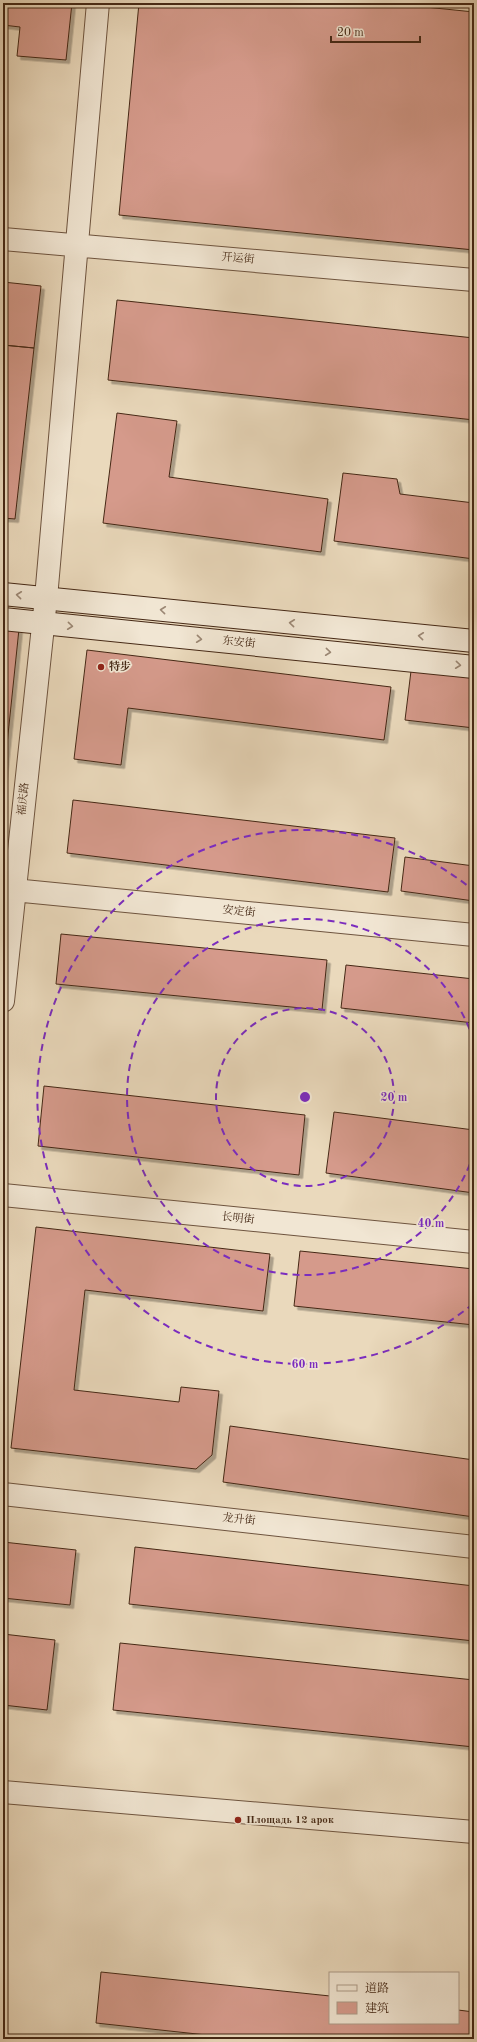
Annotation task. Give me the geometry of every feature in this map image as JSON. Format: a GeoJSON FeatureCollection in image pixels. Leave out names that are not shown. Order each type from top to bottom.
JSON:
{"type":"FeatureCollection","features":[{"type":"Feature","properties":{"kind":"street","name":"福庆路"},"geometry":{"type":"LineString","coordinates":[[3,1000],[9,889],[46,598],[98,3]]}},
{"type":"Feature","properties":{"kind":"street","name":"开运街"},"geometry":{"type":"LineString","coordinates":[[3,239],[474,280]]}},
{"type":"Feature","properties":{"kind":"street"},"geometry":{"type":"LineString","coordinates":[[3,594],[474,641]]}},
{"type":"Feature","properties":{"kind":"street","name":"东安街"},"geometry":{"type":"LineString","coordinates":[[3,619],[474,667]]}},
{"type":"Feature","properties":{"kind":"street","name":"安定街"},"geometry":{"type":"LineString","coordinates":[[9,889],[474,935]]}},
{"type":"Feature","properties":{"kind":"street","name":"长明街"},"geometry":{"type":"LineString","coordinates":[[3,1195],[474,1242]]}},
{"type":"Feature","properties":{"kind":"street","name":"龙升街"},"geometry":{"type":"LineString","coordinates":[[3,1494],[474,1547]]}},
{"type":"Feature","properties":{"kind":"street"},"geometry":{"type":"LineString","coordinates":[[3,1792],[474,1832]]}},
{"type":"Feature","properties":{"kind":"building"},"geometry":{"type":"Polygon","coordinates":[[[3,3],[72,3],[66,60],[17,56],[20,27],[3,25],[3,3]]]}},
{"type":"Feature","properties":{"kind":"building"},"geometry":{"type":"Polygon","coordinates":[[[139,3],[386,3],[474,12],[474,250],[119,215],[139,3]]]}},
{"type":"Feature","properties":{"kind":"building"},"geometry":{"type":"Polygon","coordinates":[[[3,282],[41,286],[34,348],[3,345],[3,282]]]}},
{"type":"Feature","properties":{"kind":"building"},"geometry":{"type":"Polygon","coordinates":[[[117,300],[474,338],[474,420],[108,380],[117,300]]]}},
{"type":"Feature","properties":{"kind":"building"},"geometry":{"type":"Polygon","coordinates":[[[3,345],[34,348],[15,519],[3,518],[3,345]]]}},
{"type":"Feature","properties":{"kind":"building"},"geometry":{"type":"Polygon","coordinates":[[[117,413],[177,421],[169,477],[328,499],[321,552],[103,523],[117,413]]]}},
{"type":"Feature","properties":{"kind":"building"},"geometry":{"type":"Polygon","coordinates":[[[343,473],[397,479],[400,494],[474,503],[474,559],[334,541],[343,473]]]}},
{"type":"Feature","properties":{"kind":"building"},"geometry":{"type":"Polygon","coordinates":[[[3,627],[19,629],[3,783],[3,627]]]}},
{"type":"Feature","properties":{"kind":"building"},"geometry":{"type":"Polygon","coordinates":[[[87,650],[391,687],[384,740],[128,708],[121,765],[74,759],[87,650]]]}},
{"type":"Feature","properties":{"kind":"building"},"geometry":{"type":"Polygon","coordinates":[[[411,671],[474,678],[474,728],[405,720],[411,671]]]}},
{"type":"Feature","properties":{"kind":"building"},"geometry":{"type":"Polygon","coordinates":[[[73,800],[395,838],[388,892],[67,853],[73,800]]]}},
{"type":"Feature","properties":{"kind":"building"},"geometry":{"type":"Polygon","coordinates":[[[405,857],[474,866],[474,901],[401,891],[405,857]]]}},
{"type":"Feature","properties":{"kind":"building"},"geometry":{"type":"Polygon","coordinates":[[[61,934],[327,960],[322,1010],[56,984],[61,934]]]}},
{"type":"Feature","properties":{"kind":"building"},"geometry":{"type":"Polygon","coordinates":[[[346,965],[474,979],[474,1023],[341,1008],[346,965]]]}},
{"type":"Feature","properties":{"kind":"building"},"geometry":{"type":"Polygon","coordinates":[[[44,1086],[305,1115],[299,1175],[38,1146],[44,1086]]]}},
{"type":"Feature","properties":{"kind":"building"},"geometry":{"type":"Polygon","coordinates":[[[334,1112],[474,1130],[474,1193],[326,1173],[334,1112]]]}},
{"type":"Feature","properties":{"kind":"building"},"geometry":{"type":"Polygon","coordinates":[[[36,1227],[270,1254],[263,1311],[85,1290],[74,1390],[179,1402],[181,1387],[219,1391],[212,1455],[196,1469],[11,1448],[36,1227]]]}},
{"type":"Feature","properties":{"kind":"building"},"geometry":{"type":"Polygon","coordinates":[[[300,1251],[474,1269],[474,1325],[294,1306],[300,1251]]]}},
{"type":"Feature","properties":{"kind":"building"},"geometry":{"type":"Polygon","coordinates":[[[230,1426],[474,1460],[474,1517],[223,1482],[230,1426]]]}},
{"type":"Feature","properties":{"kind":"building"},"geometry":{"type":"Polygon","coordinates":[[[3,1542],[76,1550],[70,1605],[3,1598],[3,1542]]]}},
{"type":"Feature","properties":{"kind":"building"},"geometry":{"type":"Polygon","coordinates":[[[135,1547],[474,1586],[474,1641],[129,1604],[135,1547]]]}},
{"type":"Feature","properties":{"kind":"building"},"geometry":{"type":"Polygon","coordinates":[[[3,1634],[55,1640],[47,1710],[3,1705],[3,1634]]]}},
{"type":"Feature","properties":{"kind":"building"},"geometry":{"type":"Polygon","coordinates":[[[120,1643],[474,1680],[474,1747],[113,1710],[120,1643]]]}},
{"type":"Feature","properties":{"kind":"building"},"geometry":{"type":"Polygon","coordinates":[[[101,1972],[329,1996],[329,2024],[459,2024],[459,2010],[474,2012],[474,2039],[243,2039],[96,2023],[101,1972]]]}},
{"type":"Feature","properties":{"kind":"place","name":"特步"},"geometry":{"type":"Point","coordinates":[101,667]}},
{"type":"Feature","properties":{"kind":"place","name":"Площадь 12 арок"},"geometry":{"type":"Point","coordinates":[238,1820]}}]}
